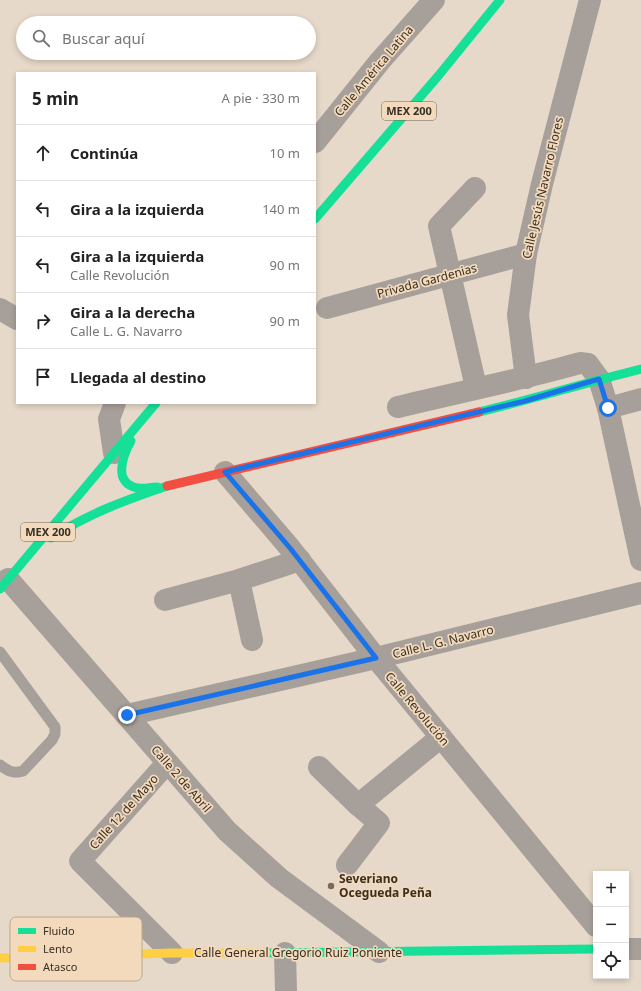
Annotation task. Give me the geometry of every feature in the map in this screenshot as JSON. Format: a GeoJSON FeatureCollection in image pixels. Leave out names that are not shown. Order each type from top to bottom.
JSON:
{"type":"FeatureCollection","features":[{"type":"Feature","properties":{"kind":"main road","name":"MEX 200"},"geometry":{"type":"LineString","coordinates":[[316,218],[440,75],[500,0]]}},
{"type":"Feature","properties":{"kind":"main road"},"geometry":{"type":"LineString","coordinates":[[122,491],[136,492],[166,486],[525,401],[599,379],[641,369]]}},
{"type":"Feature","properties":{"kind":"main road","name":"MEX 200"},"geometry":{"type":"LineString","coordinates":[[9,578],[155,404]]}},
{"type":"Feature","properties":{"kind":"main road"},"geometry":{"type":"LineString","coordinates":[[150,411],[128,445],[121,467],[122,475],[132,486],[141,488],[166,486]]}},
{"type":"Feature","properties":{"kind":"main road"},"geometry":{"type":"LineString","coordinates":[[97,474],[105,481]]}},
{"type":"Feature","properties":{"kind":"main road"},"geometry":{"type":"LineString","coordinates":[[9,578],[52,537],[81,520],[101,510],[166,486]]}},
{"type":"Feature","properties":{"kind":"main road","name":"Calle General Gregorio Ruiz Poniente"},"geometry":{"type":"LineString","coordinates":[[142,954],[593,949]]}},
{"type":"Feature","properties":{"kind":"main road","name":"Calle General Gregorio Ruiz Poniente"},"geometry":{"type":"LineString","coordinates":[[0,958],[10,958]]}},
{"type":"Feature","properties":{"kind":"street","name":"Calle América Latina"},"geometry":{"type":"LineString","coordinates":[[316,141],[380,61],[434,0]]}},
{"type":"Feature","properties":{"kind":"street","name":"Calle Jesús Navarro Flores"},"geometry":{"type":"LineString","coordinates":[[526,378],[518,315],[526,254],[542,184],[590,0]]}},
{"type":"Feature","properties":{"kind":"street"},"geometry":{"type":"LineString","coordinates":[[475,188],[439,226],[449,275],[475,383],[480,387]]}},
{"type":"Feature","properties":{"kind":"street","name":"Privada Gardenias"},"geometry":{"type":"LineString","coordinates":[[327,308],[526,254]]}},
{"type":"Feature","properties":{"kind":"street"},"geometry":{"type":"LineString","coordinates":[[0,309],[16,318]]}},
{"type":"Feature","properties":{"kind":"street"},"geometry":{"type":"LineString","coordinates":[[398,407],[480,387],[526,378],[580,363],[588,364],[599,379],[608,408],[641,560]]}},
{"type":"Feature","properties":{"kind":"street"},"geometry":{"type":"LineString","coordinates":[[608,408],[641,399]]}},
{"type":"Feature","properties":{"kind":"street"},"geometry":{"type":"LineString","coordinates":[[114,453],[109,419],[116,404]]}},
{"type":"Feature","properties":{"kind":"street","name":"Calle Revolución"},"geometry":{"type":"LineString","coordinates":[[225,472],[300,560],[376,658],[593,922]]}},
{"type":"Feature","properties":{"kind":"street"},"geometry":{"type":"LineString","coordinates":[[165,600],[239,580],[300,560]]}},
{"type":"Feature","properties":{"kind":"street","name":"Calle 2 de Abril"},"geometry":{"type":"LineString","coordinates":[[9,578],[127,715],[167,764],[227,831],[279,878],[379,952]]}},
{"type":"Feature","properties":{"kind":"street"},"geometry":{"type":"LineString","coordinates":[[239,580],[252,640]]}},
{"type":"Feature","properties":{"kind":"street","name":"Calle L. G. Navarro"},"geometry":{"type":"LineString","coordinates":[[127,715],[376,658],[641,593]]}},
{"type":"Feature","properties":{"kind":"street"},"geometry":{"type":"LineString","coordinates":[[358,805],[441,737]]}},
{"type":"Feature","properties":{"kind":"street","name":"Calle 12 de Mayo"},"geometry":{"type":"LineString","coordinates":[[136,917],[80,861],[167,764]]}},
{"type":"Feature","properties":{"kind":"street"},"geometry":{"type":"LineString","coordinates":[[319,766],[358,805],[379,823],[346,865]]}},
{"type":"Feature","properties":{"kind":"street","name":"Calle 12 de Mayo"},"geometry":{"type":"LineString","coordinates":[[142,923],[172,953]]}},
{"type":"Feature","properties":{"kind":"street"},"geometry":{"type":"LineString","coordinates":[[629,948],[641,949]]}},
{"type":"Feature","properties":{"kind":"street"},"geometry":{"type":"LineString","coordinates":[[285,953],[286,991]]}},
{"type":"Feature","properties":{"kind":"lane"},"geometry":{"type":"LineString","coordinates":[[0,765],[10,772],[16,773],[23,771],[52,740],[55,734],[55,727],[2,659]]}},
{"type":"Feature","properties":{"kind":"traffic: fast"},"geometry":{"type":"LineString","coordinates":[[316,218],[439,75],[500,0]]}},
{"type":"Feature","properties":{"kind":"traffic: fast"},"geometry":{"type":"LineString","coordinates":[[479,412],[641,369]]}},
{"type":"Feature","properties":{"kind":"traffic: fast"},"geometry":{"type":"LineString","coordinates":[[0,589],[155,404]]}},
{"type":"Feature","properties":{"kind":"traffic: fast"},"geometry":{"type":"LineString","coordinates":[[131,441],[123,461],[122,475],[125,481],[138,488],[157,487]]}},
{"type":"Feature","properties":{"kind":"traffic: fast"},"geometry":{"type":"LineString","coordinates":[[51,538],[93,515],[122,502],[167,486]]}},
{"type":"Feature","properties":{"kind":"traffic: fast"},"geometry":{"type":"LineString","coordinates":[[266,953],[593,949]]}},
{"type":"Feature","properties":{"kind":"traffic: slow"},"geometry":{"type":"LineString","coordinates":[[142,954],[266,953]]}},
{"type":"Feature","properties":{"kind":"traffic: slow"},"geometry":{"type":"LineString","coordinates":[[0,958],[10,958]]}},
{"type":"Feature","properties":{"kind":"traffic: jam"},"geometry":{"type":"LineString","coordinates":[[167,486],[479,412]]}},
{"type":"Feature","properties":{"kind":"place","name":"Severiano Ocegueda Peña"},"geometry":{"type":"Point","coordinates":[331,886]}},
{"type":"Feature","properties":{"kind":"route"},"geometry":{"type":"LineString","coordinates":[[127,715],[376,658],[290,548],[225,472],[525,401],[599,379],[608,408]]}}]}
